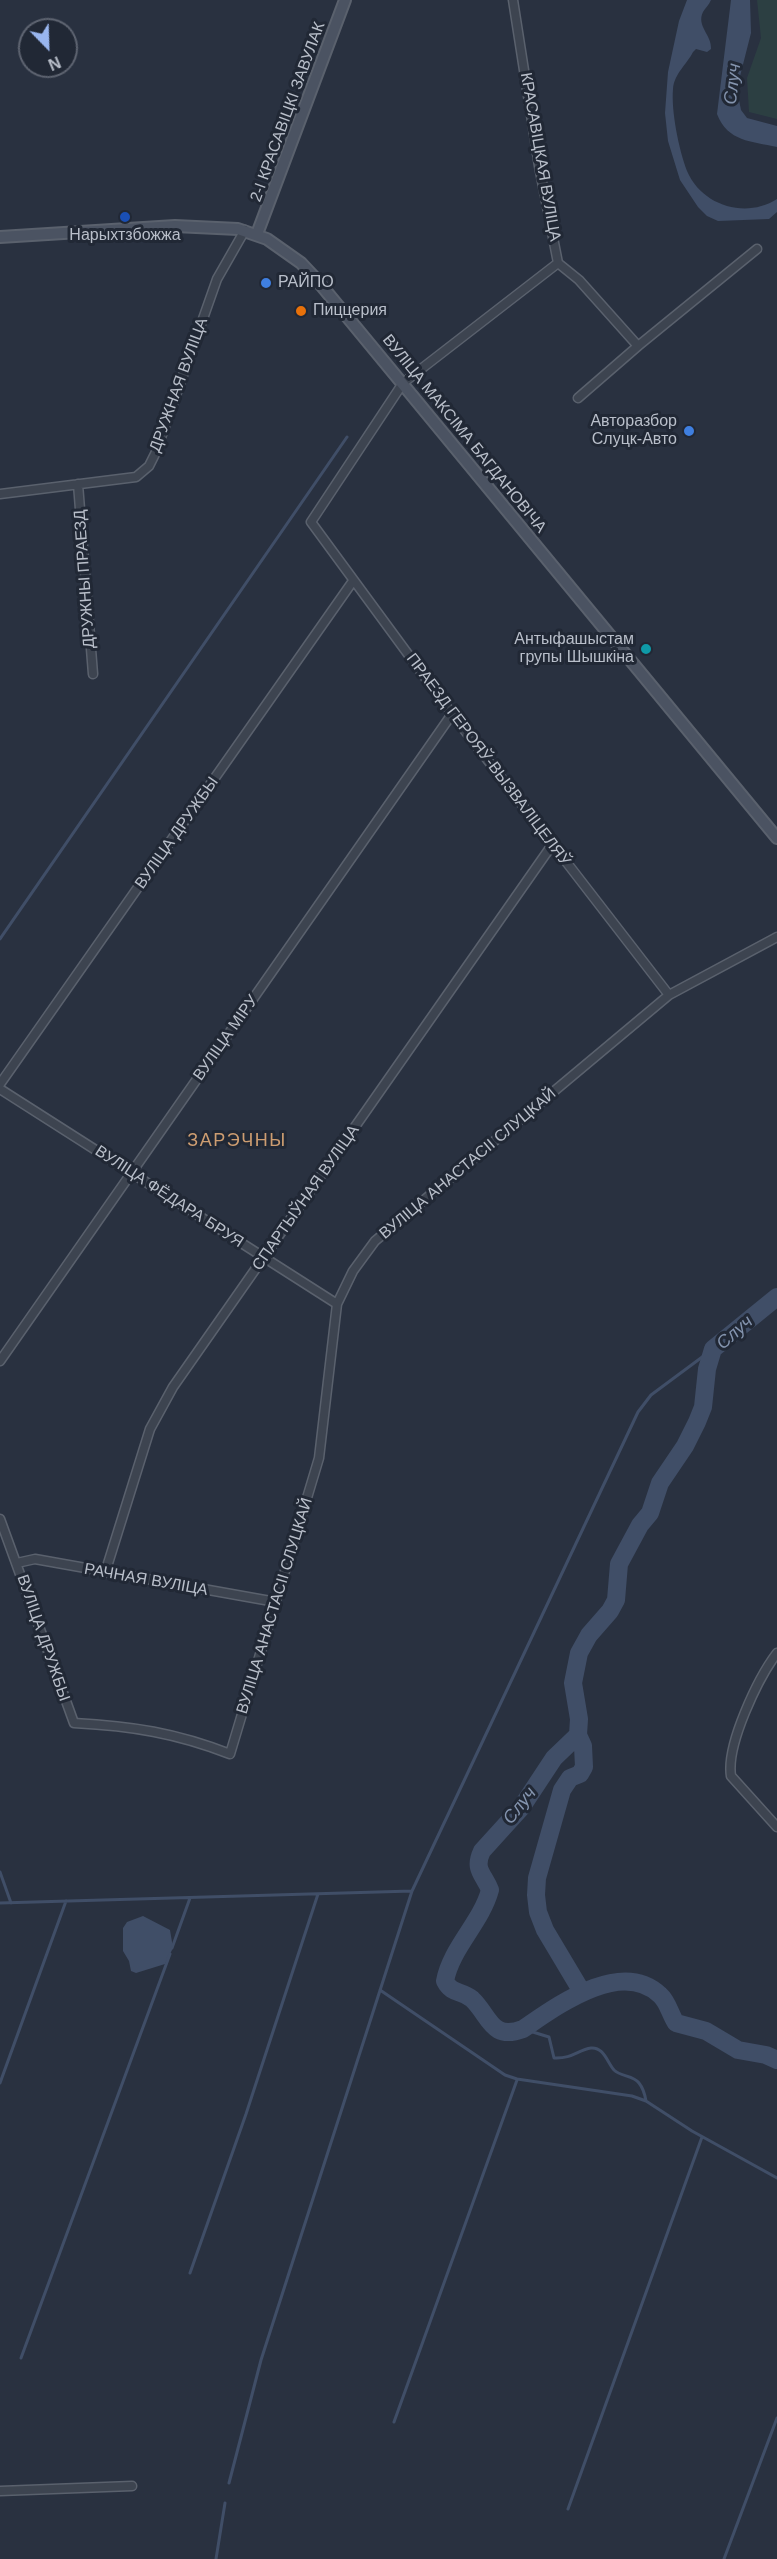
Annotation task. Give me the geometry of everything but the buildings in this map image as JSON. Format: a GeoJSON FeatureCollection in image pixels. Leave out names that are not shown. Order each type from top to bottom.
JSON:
{"type":"FeatureCollection","features":[{"type":"Feature","properties":{"kind":"main road","name":"2-І КРАСАВІЦКІ ЗАВУЛАК"},"geometry":{"type":"LineString","coordinates":[[257,234],[345,0]]}},
{"type":"Feature","properties":{"kind":"main road","name":"ВУЛІЦА МАКСІМА БАГДАНОВІЧА"},"geometry":{"type":"LineString","coordinates":[[0,237],[205,226],[245,230],[257,234],[285,251],[309,271],[403,383],[777,838]]}},
{"type":"Feature","properties":{"kind":"street","name":"КРАСАВІЦКАЯ ВУЛІЦА"},"geometry":{"type":"LineString","coordinates":[[311,522],[403,383],[558,263],[539,166],[513,0]]}},
{"type":"Feature","properties":{"kind":"street","name":"ДРУЖНАЯ ВУЛІЦА"},"geometry":{"type":"LineString","coordinates":[[0,494],[135,477],[149,466],[217,279],[245,230]]}},
{"type":"Feature","properties":{"kind":"street"},"geometry":{"type":"LineString","coordinates":[[578,398],[757,249]]}},
{"type":"Feature","properties":{"kind":"street"},"geometry":{"type":"LineString","coordinates":[[558,263],[579,280],[638,346]]}},
{"type":"Feature","properties":{"kind":"street","name":"ДРУЖНЫ ПРАЕЗД"},"geometry":{"type":"LineString","coordinates":[[78,484],[93,674]]}},
{"type":"Feature","properties":{"kind":"street","name":"ПРАЕЗД ГЕРОЯЎ-ВЫЗВАЛІЦЕЛЯЎ"},"geometry":{"type":"LineString","coordinates":[[311,522],[452,714],[669,995]]}},
{"type":"Feature","properties":{"kind":"street","name":"ВУЛІЦА ДРУЖБЫ"},"geometry":{"type":"LineString","coordinates":[[0,1087],[353,581]]}},
{"type":"Feature","properties":{"kind":"street","name":"ВУЛІЦА МІРУ"},"geometry":{"type":"LineString","coordinates":[[0,1361],[452,714]]}},
{"type":"Feature","properties":{"kind":"street","name":"СПАРТЫЎНАЯ ВУЛІЦА"},"geometry":{"type":"LineString","coordinates":[[105,1573],[150,1429],[173,1387],[552,845]]}},
{"type":"Feature","properties":{"kind":"street","name":"ВУЛІЦА АНАСТАСІІ СЛУЦКАЙ"},"geometry":{"type":"LineString","coordinates":[[230,1754],[319,1458],[337,1304],[353,1271],[375,1241],[669,995],[777,937]]}},
{"type":"Feature","properties":{"kind":"street","name":"ВУЛІЦА ФЁДАРА БРУЯ"},"geometry":{"type":"LineString","coordinates":[[0,1087],[337,1304]]}},
{"type":"Feature","properties":{"kind":"street","name":"ВУЛІЦА ДРУЖБЫ"},"geometry":{"type":"LineString","coordinates":[[0,1519],[74,1723],[153,1730],[203,1743],[230,1754]]}},
{"type":"Feature","properties":{"kind":"street","name":"РАЧНАЯ ВУЛІЦА"},"geometry":{"type":"LineString","coordinates":[[17,1563],[35,1560],[276,1602]]}},
{"type":"Feature","properties":{"kind":"street"},"geometry":{"type":"LineString","coordinates":[[777,1653],[767,1666],[737,1733],[729,1766],[731,1776],[777,1827]]}},
{"type":"Feature","properties":{"kind":"street"},"geometry":{"type":"LineString","coordinates":[[0,2491],[132,2486]]}},
{"type":"Feature","properties":{"kind":"shaded area"},"geometry":{"type":"Polygon","coordinates":[[[757,0],[777,0],[777,119],[749,112],[747,78],[761,38],[757,0]]]}},
{"type":"Feature","properties":{"kind":"water"},"geometry":{"type":"Polygon","coordinates":[[[687,0],[711,0],[703,12],[701,22],[711,49],[707,52],[696,49],[678,74],[674,84],[674,119],[687,171],[703,193],[726,206],[752,208],[777,199],[777,212],[769,219],[718,221],[707,216],[698,207],[680,180],[668,141],[665,113],[668,72],[679,21],[687,0]]]}},
{"type":"Feature","properties":{"kind":"water"},"geometry":{"type":"Polygon","coordinates":[[[731,0],[750,0],[751,33],[737,88],[741,110],[747,118],[777,126],[777,147],[741,139],[727,130],[717,114],[731,0]]]}},
{"type":"Feature","properties":{"kind":"water"},"geometry":{"type":"Polygon","coordinates":[[[143,1916],[170,1930],[173,1948],[165,1964],[136,1973],[131,1971],[129,1961],[123,1951],[123,1928],[127,1922],[143,1916]]]}},
{"type":"Feature","properties":{"kind":"waterway"},"geometry":{"type":"LineString","coordinates":[[0,939],[347,437]]}},
{"type":"Feature","properties":{"kind":"waterway","name":"Случ"},"geometry":{"type":"LineString","coordinates":[[777,1297],[713,1349],[707,1369],[703,1407],[697,1422],[685,1446],[660,1483],[650,1513],[640,1525],[619,1564],[616,1600],[610,1611],[589,1635],[579,1653],[573,1683],[579,1719],[578,1735],[554,1758],[521,1808],[482,1851],[479,1863],[480,1872],[490,1890],[480,1914],[453,1958],[445,1981],[451,1988],[472,1999],[492,2025],[504,2032],[523,2029],[571,1998],[608,1983],[627,1981],[644,1985],[663,1998],[676,2023],[706,2031],[738,2050],[766,2055],[777,2060]]}},
{"type":"Feature","properties":{"kind":"waterway"},"geometry":{"type":"LineString","coordinates":[[229,2483],[261,2360],[412,1891],[638,1412],[651,1395],[713,1349]]}},
{"type":"Feature","properties":{"kind":"waterway"},"geometry":{"type":"LineString","coordinates":[[578,1735],[583,1746],[584,1767],[580,1774],[570,1778],[562,1790],[537,1878],[536,1895],[538,1912],[545,1930],[582,1992]]}},
{"type":"Feature","properties":{"kind":"waterway"},"geometry":{"type":"LineString","coordinates":[[0,1872],[11,1903]]}},
{"type":"Feature","properties":{"kind":"waterway"},"geometry":{"type":"LineString","coordinates":[[0,1903],[412,1891]]}},
{"type":"Feature","properties":{"kind":"waterway"},"geometry":{"type":"LineString","coordinates":[[190,2273],[246,2114],[318,1894]]}},
{"type":"Feature","properties":{"kind":"waterway"},"geometry":{"type":"LineString","coordinates":[[172,1948],[190,1898]]}},
{"type":"Feature","properties":{"kind":"waterway"},"geometry":{"type":"LineString","coordinates":[[0,2083],[66,1901]]}},
{"type":"Feature","properties":{"kind":"waterway"},"geometry":{"type":"LineString","coordinates":[[21,2358],[170,1954]]}},
{"type":"Feature","properties":{"kind":"waterway"},"geometry":{"type":"LineString","coordinates":[[380,1990],[505,2075],[517,2079],[632,2096],[646,2101],[692,2131],[777,2178]]}},
{"type":"Feature","properties":{"kind":"waterway"},"geometry":{"type":"LineString","coordinates":[[523,2029],[549,2037],[554,2058],[566,2057],[591,2048],[599,2050],[614,2070],[639,2083],[646,2101]]}},
{"type":"Feature","properties":{"kind":"waterway"},"geometry":{"type":"LineString","coordinates":[[394,2422],[517,2080]]}},
{"type":"Feature","properties":{"kind":"waterway"},"geometry":{"type":"LineString","coordinates":[[568,2509],[702,2137]]}},
{"type":"Feature","properties":{"kind":"waterway"},"geometry":{"type":"LineString","coordinates":[[724,2559],[777,2418]]}},
{"type":"Feature","properties":{"kind":"waterway"},"geometry":{"type":"LineString","coordinates":[[216,2559],[225,2503]]}},
{"type":"Feature","properties":{"kind":"place","name":"Нарыхтзбожжа"},"geometry":{"type":"Point","coordinates":[125,217]}},
{"type":"Feature","properties":{"kind":"place","name":"РАЙПО"},"geometry":{"type":"Point","coordinates":[266,283]}},
{"type":"Feature","properties":{"kind":"place","name":"Пиццерия"},"geometry":{"type":"Point","coordinates":[301,311]}},
{"type":"Feature","properties":{"kind":"place","name":"Авторазбор Слуцк-Авто"},"geometry":{"type":"Point","coordinates":[689,431]}},
{"type":"Feature","properties":{"kind":"place","name":"Антыфашыстам групы Шышкіна"},"geometry":{"type":"Point","coordinates":[646,649]}},
{"type":"Feature","properties":{"kind":"district","name":"ЗАРЭЧНЫ"},"geometry":{"type":"Point","coordinates":[237,1141]}}]}
